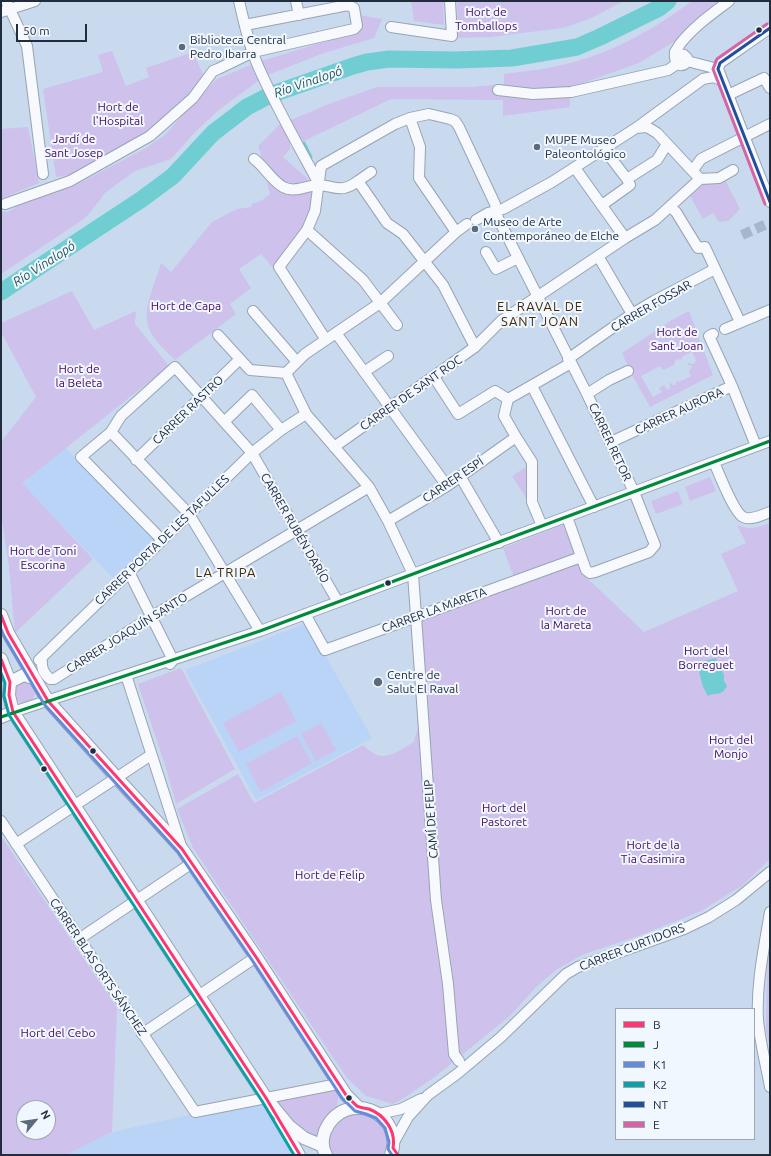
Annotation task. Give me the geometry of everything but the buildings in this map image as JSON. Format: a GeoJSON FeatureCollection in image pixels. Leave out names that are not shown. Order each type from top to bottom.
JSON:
{"type":"FeatureCollection","features":[{"type":"Feature","properties":{"kind":"main road"},"geometry":{"type":"LineString","coordinates":[[1,615],[8,633],[48,701],[182,848],[256,957],[338,1084],[358,1107]]}},
{"type":"Feature","properties":{"kind":"main road"},"geometry":{"type":"LineString","coordinates":[[1,659],[10,682],[9,695],[12,712],[136,901],[266,1098],[289,1126],[324,1151]]}},
{"type":"Feature","properties":{"kind":"main road"},"geometry":{"type":"LineString","coordinates":[[10,682],[24,675],[34,678]]}},
{"type":"Feature","properties":{"kind":"main road"},"geometry":{"type":"LineString","coordinates":[[1,717],[12,712]]}},
{"type":"Feature","properties":{"kind":"main road"},"geometry":{"type":"LineString","coordinates":[[324,1151],[324,1135],[329,1123],[337,1114],[348,1109],[358,1107],[368,1108],[380,1114],[390,1126],[394,1150]]}},
{"type":"Feature","properties":{"kind":"street"},"geometry":{"type":"LineString","coordinates":[[35,1],[6,7],[27,46],[43,174]]}},
{"type":"Feature","properties":{"kind":"street"},"geometry":{"type":"LineString","coordinates":[[240,1],[245,25],[258,66],[291,134],[319,184],[315,211],[307,230],[278,267],[326,340]]}},
{"type":"Feature","properties":{"kind":"street"},"geometry":{"type":"LineString","coordinates":[[296,1],[299,15]]}},
{"type":"Feature","properties":{"kind":"street"},"geometry":{"type":"LineString","coordinates":[[391,26],[452,36],[450,1]]}},
{"type":"Feature","properties":{"kind":"street"},"geometry":{"type":"LineString","coordinates":[[718,69],[681,59],[675,52],[693,30],[729,1]]}},
{"type":"Feature","properties":{"kind":"street"},"geometry":{"type":"LineString","coordinates":[[5,204],[70,181],[150,136],[193,98],[213,71],[253,52],[354,29],[357,26],[354,5],[245,25]]}},
{"type":"Feature","properties":{"kind":"street"},"geometry":{"type":"LineString","coordinates":[[770,28],[720,63],[718,69],[721,80],[770,202]]}},
{"type":"Feature","properties":{"kind":"street"},"geometry":{"type":"LineString","coordinates":[[498,90],[533,94],[571,92],[668,70],[681,59]]}},
{"type":"Feature","properties":{"kind":"street"},"geometry":{"type":"LineString","coordinates":[[218,335],[250,370],[286,373],[305,354],[380,304],[456,232],[488,213],[497,211],[521,200],[575,168],[636,128],[703,79],[713,77],[721,80]]}},
{"type":"Feature","properties":{"kind":"street"},"geometry":{"type":"LineString","coordinates":[[728,96],[764,78],[770,88]]}},
{"type":"Feature","properties":{"kind":"street","name":"CARRER RETOR"},"geometry":{"type":"LineString","coordinates":[[319,184],[321,166],[395,124],[410,118],[429,114],[450,119],[459,127],[496,204],[498,218],[611,442],[634,492],[655,545],[649,552],[590,573],[586,570],[567,517]]}},
{"type":"Feature","properties":{"kind":"street"},"geometry":{"type":"LineString","coordinates":[[410,118],[420,147],[419,178],[456,232]]}},
{"type":"Feature","properties":{"kind":"street"},"geometry":{"type":"LineString","coordinates":[[693,170],[701,159],[770,124]]}},
{"type":"Feature","properties":{"kind":"street"},"geometry":{"type":"LineString","coordinates":[[636,128],[647,127],[657,133],[700,179],[719,178],[733,170]]}},
{"type":"Feature","properties":{"kind":"street"},"geometry":{"type":"LineString","coordinates":[[628,180],[657,160],[667,144]]}},
{"type":"Feature","properties":{"kind":"street"},"geometry":{"type":"LineString","coordinates":[[602,205],[630,185],[628,180],[604,149]]}},
{"type":"Feature","properties":{"kind":"street"},"geometry":{"type":"LineString","coordinates":[[254,159],[276,183],[285,188],[295,190],[319,184],[337,189],[347,188],[371,172]]}},
{"type":"Feature","properties":{"kind":"street"},"geometry":{"type":"LineString","coordinates":[[575,168],[625,238]]}},
{"type":"Feature","properties":{"kind":"street","name":"CARRER DE SANT ROC"},"geometry":{"type":"LineString","coordinates":[[334,447],[475,347],[500,322],[625,238],[656,220],[700,179]]}},
{"type":"Feature","properties":{"kind":"street"},"geometry":{"type":"LineString","coordinates":[[358,181],[388,222],[403,234],[443,285],[475,347]]}},
{"type":"Feature","properties":{"kind":"street"},"geometry":{"type":"LineString","coordinates":[[670,207],[676,212],[698,248],[705,247],[740,322]]}},
{"type":"Feature","properties":{"kind":"street"},"geometry":{"type":"LineString","coordinates":[[307,230],[362,280],[397,325]]}},
{"type":"Feature","properties":{"kind":"street"},"geometry":{"type":"LineString","coordinates":[[486,252],[496,269],[518,258]]}},
{"type":"Feature","properties":{"kind":"street"},"geometry":{"type":"LineString","coordinates":[[598,256],[632,314]]}},
{"type":"Feature","properties":{"kind":"street","name":"CARRER FOSSAR"},"geometry":{"type":"LineString","coordinates":[[508,399],[532,386],[570,361],[632,314],[715,269]]}},
{"type":"Feature","properties":{"kind":"street"},"geometry":{"type":"LineString","coordinates":[[725,329],[770,310]]}},
{"type":"Feature","properties":{"kind":"street"},"geometry":{"type":"LineString","coordinates":[[253,311],[297,362]]}},
{"type":"Feature","properties":{"kind":"street"},"geometry":{"type":"LineString","coordinates":[[336,333],[447,486]]}},
{"type":"Feature","properties":{"kind":"street"},"geometry":{"type":"LineString","coordinates":[[713,334],[709,336],[732,386]]}},
{"type":"Feature","properties":{"kind":"street"},"geometry":{"type":"LineString","coordinates":[[364,372],[388,356]]}},
{"type":"Feature","properties":{"kind":"street","name":"CARRER RASTRO"},"geometry":{"type":"LineString","coordinates":[[136,460],[240,359]]}},
{"type":"Feature","properties":{"kind":"street","name":"CARRER RUBÉN DARÍO"},"geometry":{"type":"LineString","coordinates":[[111,432],[121,416],[175,367],[252,453],[338,602]]}},
{"type":"Feature","properties":{"kind":"street","name":"CARRER RETOR"},"geometry":{"type":"LineString","coordinates":[[587,394],[609,380],[628,371]]}},
{"type":"Feature","properties":{"kind":"street"},"geometry":{"type":"LineString","coordinates":[[286,373],[306,414],[369,487],[388,521],[413,574]]}},
{"type":"Feature","properties":{"kind":"street"},"geometry":{"type":"LineString","coordinates":[[434,377],[458,414],[495,391],[508,399],[504,416],[532,462],[532,502],[542,526]]}},
{"type":"Feature","properties":{"kind":"street"},"geometry":{"type":"LineString","coordinates":[[532,386],[594,507]]}},
{"type":"Feature","properties":{"kind":"street","name":"CARRER AURORA"},"geometry":{"type":"LineString","coordinates":[[611,442],[732,386],[756,446]]}},
{"type":"Feature","properties":{"kind":"street"},"geometry":{"type":"LineString","coordinates":[[224,422],[252,395],[281,430]]}},
{"type":"Feature","properties":{"kind":"street","name":"CARRER PORTA DE LES TAFULLES"},"geometry":{"type":"LineString","coordinates":[[34,678],[33,669],[42,657],[129,572],[252,453],[281,430],[306,414]]}},
{"type":"Feature","properties":{"kind":"street"},"geometry":{"type":"LineString","coordinates":[[162,540],[81,456],[111,432],[189,514],[260,631]]}},
{"type":"Feature","properties":{"kind":"street","name":"CARRER ESPÍ"},"geometry":{"type":"LineString","coordinates":[[388,521],[447,486],[516,437]]}},
{"type":"Feature","properties":{"kind":"street"},"geometry":{"type":"LineString","coordinates":[[12,712],[260,631],[499,543],[770,440]]}},
{"type":"Feature","properties":{"kind":"street"},"geometry":{"type":"LineString","coordinates":[[714,462],[737,512],[744,518],[754,518],[770,512]]}},
{"type":"Feature","properties":{"kind":"street"},"geometry":{"type":"LineString","coordinates":[[460,476],[499,543]]}},
{"type":"Feature","properties":{"kind":"street","name":"CARRER JOAQUÍN SANTO"},"geometry":{"type":"LineString","coordinates":[[42,657],[41,665],[43,671],[50,679],[54,679],[151,616],[369,487]]}},
{"type":"Feature","properties":{"kind":"street","name":"CARRER LA MARETA"},"geometry":{"type":"LineString","coordinates":[[305,614],[325,650],[581,557]]}},
{"type":"Feature","properties":{"kind":"street"},"geometry":{"type":"LineString","coordinates":[[129,572],[173,660]]}},
{"type":"Feature","properties":{"kind":"street","name":"CAMÍ DE FELIP"},"geometry":{"type":"LineString","coordinates":[[413,574],[436,900],[448,984],[454,1054],[459,1062]]}},
{"type":"Feature","properties":{"kind":"street"},"geometry":{"type":"LineString","coordinates":[[131,692],[132,683],[136,678],[167,666],[171,664],[173,660]]}},
{"type":"Feature","properties":{"kind":"street"},"geometry":{"type":"LineString","coordinates":[[126,675],[182,848]]}},
{"type":"Feature","properties":{"kind":"street"},"geometry":{"type":"LineString","coordinates":[[16,844],[151,756]]}},
{"type":"Feature","properties":{"kind":"street","name":"CARRER BLAS ORTS SÁNCHEZ"},"geometry":{"type":"LineString","coordinates":[[1,821],[194,1112],[266,1098]]}},
{"type":"Feature","properties":{"kind":"street"},"geometry":{"type":"LineString","coordinates":[[79,939],[192,863]]}},
{"type":"Feature","properties":{"kind":"street","name":"CARRER CURTIDORS"},"geometry":{"type":"LineString","coordinates":[[380,1114],[401,1109],[428,1095],[457,1074],[501,1037],[566,974],[578,967],[684,929],[709,917],[736,900],[770,872]]}},
{"type":"Feature","properties":{"kind":"street"},"geometry":{"type":"LineString","coordinates":[[770,912],[758,996],[758,1021],[770,1087]]}},
{"type":"Feature","properties":{"kind":"street"},"geometry":{"type":"LineString","coordinates":[[142,1034],[256,957]]}},
{"type":"Feature","properties":{"kind":"street"},"geometry":{"type":"LineString","coordinates":[[300,1155],[266,1098],[338,1084]]}},
{"type":"Feature","properties":{"kind":"street","name":"CARRER CURTIDORS"},"geometry":{"type":"LineString","coordinates":[[394,1150],[408,1117],[428,1095]]}},
{"type":"Feature","properties":{"kind":"shaded area"},"geometry":{"type":"Polygon","coordinates":[[[66,448],[155,539],[115,580],[22,484],[53,454],[66,448]]]}},
{"type":"Feature","properties":{"kind":"shaded area"},"geometry":{"type":"Polygon","coordinates":[[[307,623],[372,738],[256,800],[185,670],[307,623]]]}},
{"type":"Feature","properties":{"kind":"shaded area"},"geometry":{"type":"Polygon","coordinates":[[[716,658],[724,675],[724,681],[727,686],[722,692],[708,696],[703,687],[697,664],[716,658]]]}},
{"type":"Feature","properties":{"kind":"shaded area"},"geometry":{"type":"Polygon","coordinates":[[[264,1102],[293,1155],[66,1155],[112,1132],[189,1115],[264,1102]]]}},
{"type":"Feature","properties":{"kind":"green space"},"geometry":{"type":"Polygon","coordinates":[[[411,1],[443,1],[444,25],[414,21],[411,1]]]}},
{"type":"Feature","properties":{"kind":"green space","name":"Hort de Tomballops"},"geometry":{"type":"Polygon","coordinates":[[[457,1],[624,1],[589,19],[563,28],[490,37],[458,38],[457,1]]]}},
{"type":"Feature","properties":{"kind":"green space"},"geometry":{"type":"Polygon","coordinates":[[[692,1],[725,1],[675,41],[639,63],[569,88],[570,107],[503,116],[503,100],[391,99],[304,141],[290,139],[290,149],[283,157],[309,180],[294,185],[282,182],[263,161],[258,146],[279,125],[329,104],[377,87],[473,87],[504,84],[504,74],[562,65],[618,46],[664,21],[692,1]]]}},
{"type":"Feature","properties":{"kind":"green space"},"geometry":{"type":"Polygon","coordinates":[[[359,15],[382,19],[374,38],[324,53],[265,76],[220,109],[195,132],[171,159],[135,171],[105,193],[89,214],[78,223],[1,274],[1,212],[8,212],[30,198],[76,185],[146,148],[165,135],[217,79],[261,61],[357,32],[359,15]]]}},
{"type":"Feature","properties":{"kind":"green space","name":"Hort de l'Hospital"},"geometry":{"type":"Polygon","coordinates":[[[112,51],[126,86],[149,77],[146,68],[193,52],[203,74],[196,87],[186,100],[139,137],[106,157],[71,175],[56,177],[43,89],[103,72],[98,55],[112,51]]]}},
{"type":"Feature","properties":{"kind":"green space"},"geometry":{"type":"Polygon","coordinates":[[[28,127],[39,183],[3,198],[1,196],[1,129],[28,127]]]}},
{"type":"Feature","properties":{"kind":"green space","name":"Hort de Capa"},"geometry":{"type":"Polygon","coordinates":[[[256,168],[273,185],[290,194],[315,188],[305,229],[274,269],[261,254],[239,269],[251,288],[230,304],[236,314],[175,360],[150,332],[147,320],[149,299],[161,263],[171,272],[212,222],[237,209],[252,207],[251,204],[261,201],[270,194],[266,179],[256,168]]]}},
{"type":"Feature","properties":{"kind":"green space"},"geometry":{"type":"Polygon","coordinates":[[[724,178],[740,209],[728,221],[719,222],[713,213],[703,219],[690,196],[709,180],[724,178]]]}},
{"type":"Feature","properties":{"kind":"green space","name":"Hort de la Beleta"},"geometry":{"type":"Polygon","coordinates":[[[72,291],[94,330],[136,311],[135,324],[169,366],[22,483],[93,559],[15,633],[9,567],[1,514],[1,442],[36,397],[1,332],[1,323],[72,291]]]}},
{"type":"Feature","properties":{"kind":"green space","name":"Hort de Sant Joan"},"geometry":{"type":"Polygon","coordinates":[[[689,311],[713,375],[650,407],[631,373],[622,353],[672,320],[689,311]],[[692,352],[683,356],[681,360],[678,359],[675,361],[674,365],[663,370],[660,366],[641,376],[653,397],[662,392],[659,388],[664,385],[667,390],[670,388],[670,382],[675,385],[677,381],[679,382],[691,376],[689,372],[692,366],[687,365],[688,363],[695,363],[696,360],[692,352]]]}},
{"type":"Feature","properties":{"kind":"green space"},"geometry":{"type":"Polygon","coordinates":[[[529,465],[530,504],[512,476],[529,465]]]}},
{"type":"Feature","properties":{"kind":"green space"},"geometry":{"type":"Polygon","coordinates":[[[710,477],[716,491],[690,501],[685,487],[710,477]]]}},
{"type":"Feature","properties":{"kind":"green space"},"geometry":{"type":"Polygon","coordinates":[[[678,491],[683,504],[656,514],[651,501],[678,491]]]}},
{"type":"Feature","properties":{"kind":"green space"},"geometry":{"type":"Polygon","coordinates":[[[770,523],[770,859],[743,885],[701,911],[644,934],[582,955],[556,970],[536,987],[511,1015],[436,1076],[404,1098],[393,1104],[366,1096],[347,1078],[193,848],[177,809],[238,774],[254,803],[363,745],[376,755],[388,756],[414,742],[419,727],[429,714],[420,619],[516,583],[503,548],[565,524],[580,566],[586,577],[644,632],[738,591],[721,554],[746,543],[737,525],[746,528],[754,528],[770,523]]]}},
{"type":"Feature","properties":{"kind":"green space"},"geometry":{"type":"Polygon","coordinates":[[[181,668],[235,769],[176,804],[166,768],[138,684],[181,668]]]}},
{"type":"Feature","properties":{"kind":"green space"},"geometry":{"type":"Polygon","coordinates":[[[24,681],[32,684],[35,692],[32,700],[24,703],[16,700],[13,692],[16,684],[24,681]]]}},
{"type":"Feature","properties":{"kind":"green space"},"geometry":{"type":"Polygon","coordinates":[[[281,692],[296,721],[239,752],[223,723],[281,692]]]}},
{"type":"Feature","properties":{"kind":"green space"},"geometry":{"type":"Polygon","coordinates":[[[321,723],[336,750],[316,761],[301,734],[321,723]]]}},
{"type":"Feature","properties":{"kind":"green space"},"geometry":{"type":"Polygon","coordinates":[[[297,736],[312,763],[261,792],[246,764],[297,736]]]}},
{"type":"Feature","properties":{"kind":"green space","name":"Hort del Cebo"},"geometry":{"type":"Polygon","coordinates":[[[1,836],[117,1008],[112,1132],[66,1155],[1,1155],[1,836]]]}},
{"type":"Feature","properties":{"kind":"green space"},"geometry":{"type":"Polygon","coordinates":[[[770,950],[770,1049],[766,1030],[767,962],[770,950]]]}},
{"type":"Feature","properties":{"kind":"green space"},"geometry":{"type":"Polygon","coordinates":[[[336,1088],[338,1098],[337,1109],[330,1115],[320,1129],[317,1137],[306,1133],[300,1128],[283,1110],[276,1099],[336,1088]]]}},
{"type":"Feature","properties":{"kind":"green space"},"geometry":{"type":"Polygon","coordinates":[[[364,1113],[376,1119],[384,1129],[387,1142],[383,1155],[331,1155],[328,1142],[329,1136],[335,1126],[351,1114],[364,1113]]]}},
{"type":"Feature","properties":{"kind":"waterway","name":"Río Vinalopó"},"geometry":{"type":"LineString","coordinates":[[1,292],[142,199],[173,176],[213,133],[247,107],[270,95],[367,62],[389,59],[456,60],[512,58],[577,47],[659,8],[668,1]]}},
{"type":"Feature","properties":{"kind":"waterway"},"geometry":{"type":"LineString","coordinates":[[304,143],[311,157]]}},
{"type":"Feature","properties":{"kind":"tunnel"},"geometry":{"type":"LineString","coordinates":[[742,235],[769,223]]}},
{"type":"Feature","properties":{"kind":"transit line","name":"E"},"geometry":{"type":"LineString","coordinates":[[765,204],[713,69],[717,59],[767,24]]}},
{"type":"Feature","properties":{"kind":"transit line","name":"NT"},"geometry":{"type":"LineString","coordinates":[[718,69],[720,63],[770,28]]}},
{"type":"Feature","properties":{"kind":"transit line","name":"NT"},"geometry":{"type":"LineString","coordinates":[[718,69],[770,202]]}},
{"type":"Feature","properties":{"kind":"transit line","name":"J"},"geometry":{"type":"LineString","coordinates":[[1,717],[260,631],[770,441]]}},
{"type":"Feature","properties":{"kind":"transit line","name":"B"},"geometry":{"type":"LineString","coordinates":[[1,615],[8,633],[48,701],[182,849],[256,957],[346,1095],[357,1106],[369,1109],[380,1115],[388,1124],[393,1136],[393,1148],[398,1155]]}},
{"type":"Feature","properties":{"kind":"transit line","name":"K1"},"geometry":{"type":"LineString","coordinates":[[1,629],[44,704],[178,852],[252,960],[342,1098],[355,1111],[376,1118],[385,1128],[389,1142],[388,1149],[392,1155]]}},
{"type":"Feature","properties":{"kind":"transit line","name":"B"},"geometry":{"type":"LineString","coordinates":[[1,659],[10,682],[9,695],[13,712],[266,1098],[300,1155]]}},
{"type":"Feature","properties":{"kind":"transit line","name":"K2"},"geometry":{"type":"LineString","coordinates":[[1,673],[5,683],[4,696],[9,715],[262,1101],[294,1155]]}},
{"type":"Feature","properties":{"kind":"place","name":"Biblioteca Central Pedro Ibarra"},"geometry":{"type":"Point","coordinates":[182,47]}},
{"type":"Feature","properties":{"kind":"place","name":"MUPE Museo Paleontológico"},"geometry":{"type":"Point","coordinates":[537,147]}},
{"type":"Feature","properties":{"kind":"place","name":"Museo de Arte Contemporáneo de Elche"},"geometry":{"type":"Point","coordinates":[475,229]}},
{"type":"Feature","properties":{"kind":"place","name":"Centre de Salut El Raval"},"geometry":{"type":"Point","coordinates":[378,682]}},
{"type":"Feature","properties":{"kind":"district","name":"EL RAVAL DE SANT JOAN"},"geometry":{"type":"Point","coordinates":[540,314]}},
{"type":"Feature","properties":{"kind":"district","name":"LA TRIPA"},"geometry":{"type":"Point","coordinates":[226,573]}},
{"type":"Feature","properties":{"kind":"park label","name":"Jardí de Sant Josep"},"geometry":{"type":"Point","coordinates":[74,146]}},
{"type":"Feature","properties":{"kind":"park label","name":"Hort de Toni Escorina"},"geometry":{"type":"Point","coordinates":[43,558]}},
{"type":"Feature","properties":{"kind":"park label","name":"Hort de la Mareta"},"geometry":{"type":"Point","coordinates":[566,618]}},
{"type":"Feature","properties":{"kind":"park label","name":"Hort del Borreguet"},"geometry":{"type":"Point","coordinates":[706,658]}},
{"type":"Feature","properties":{"kind":"park label","name":"Hort del Monjo"},"geometry":{"type":"Point","coordinates":[731,747]}},
{"type":"Feature","properties":{"kind":"park label","name":"Hort del Pastoret"},"geometry":{"type":"Point","coordinates":[504,815]}},
{"type":"Feature","properties":{"kind":"park label","name":"Hort de la Tia Casimira"},"geometry":{"type":"Point","coordinates":[653,852]}},
{"type":"Feature","properties":{"kind":"park label","name":"Hort de Felip"},"geometry":{"type":"Point","coordinates":[330,875]}}]}
